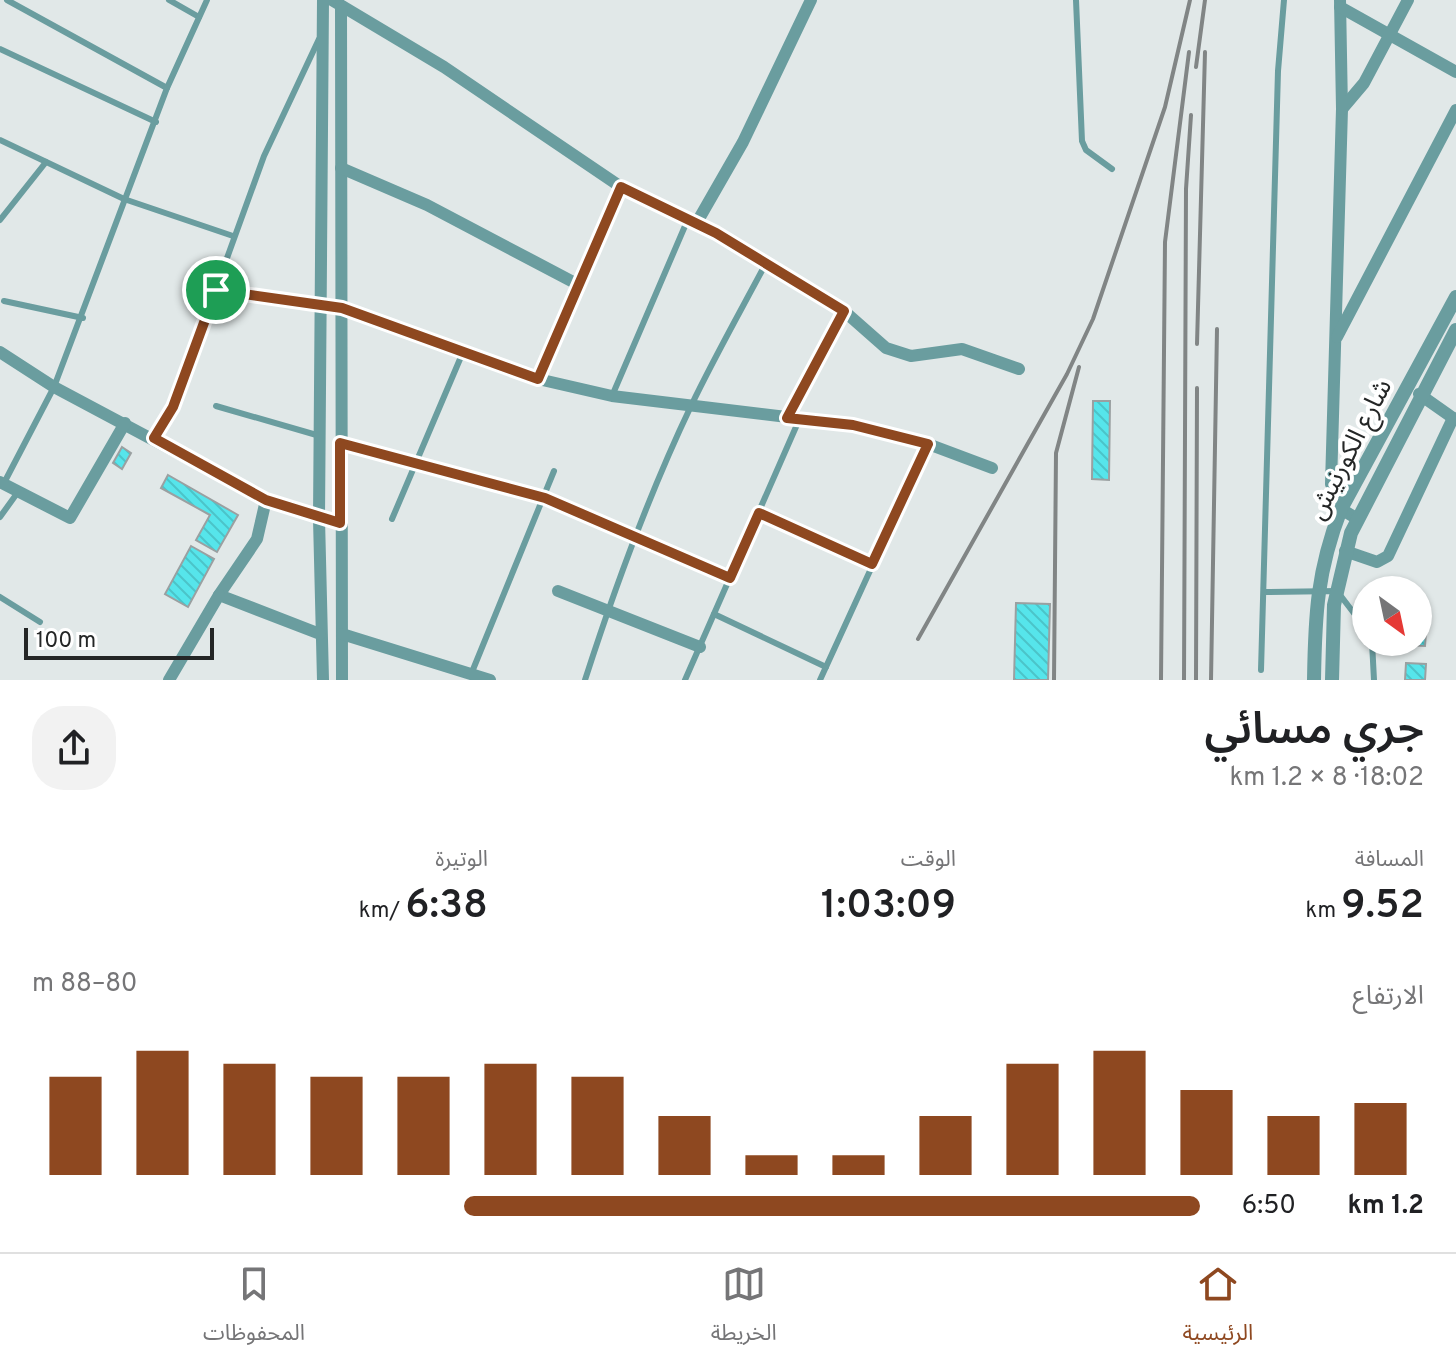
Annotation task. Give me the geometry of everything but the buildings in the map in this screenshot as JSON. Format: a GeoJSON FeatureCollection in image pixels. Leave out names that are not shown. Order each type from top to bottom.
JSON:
{"type":"FeatureCollection","features":[{"type":"Feature","properties":{"kind":"street"},"geometry":{"type":"LineString","coordinates":[[323,0],[319,519],[323,680]]}},
{"type":"Feature","properties":{"kind":"street"},"geometry":{"type":"LineString","coordinates":[[692,222],[743,142],[811,0]]}},
{"type":"Feature","properties":{"kind":"street"},"geometry":{"type":"LineString","coordinates":[[1342,109],[1364,83],[1408,0]]}},
{"type":"Feature","properties":{"kind":"street"},"geometry":{"type":"LineString","coordinates":[[336,3],[341,168],[342,680]]}},
{"type":"Feature","properties":{"kind":"street"},"geometry":{"type":"LineString","coordinates":[[336,3],[444,67],[621,187],[692,222],[844,311],[886,348],[911,356],[962,349],[1019,369]]}},
{"type":"Feature","properties":{"kind":"street"},"geometry":{"type":"LineString","coordinates":[[1340,4],[1456,72]]}},
{"type":"Feature","properties":{"kind":"street"},"geometry":{"type":"LineString","coordinates":[[1340,4],[1342,109],[1331,484],[1341,509],[1356,518]]}},
{"type":"Feature","properties":{"kind":"street"},"geometry":{"type":"LineString","coordinates":[[1335,341],[1456,110]]}},
{"type":"Feature","properties":{"kind":"street"},"geometry":{"type":"LineString","coordinates":[[341,168],[427,205],[577,284]]}},
{"type":"Feature","properties":{"kind":"street"},"geometry":{"type":"LineString","coordinates":[[216,290],[342,308],[538,379],[612,396],[853,425],[928,444],[992,468]]}},
{"type":"Feature","properties":{"kind":"street","name":"شارع الكورنيش"},"geometry":{"type":"LineString","coordinates":[[1314,680],[1317,591],[1341,509],[1456,297]]}},
{"type":"Feature","properties":{"kind":"street","name":"شارع الكورنيش"},"geometry":{"type":"LineString","coordinates":[[1332,680],[1337,591],[1356,518],[1419,394],[1456,330]]}},
{"type":"Feature","properties":{"kind":"street"},"geometry":{"type":"LineString","coordinates":[[0,352],[54,387],[266,500],[319,519],[340,523]]}},
{"type":"Feature","properties":{"kind":"street"},"geometry":{"type":"LineString","coordinates":[[1345,551],[1377,562],[1388,556],[1454,419],[1419,394]]}},
{"type":"Feature","properties":{"kind":"street"},"geometry":{"type":"LineString","coordinates":[[2,483],[70,518],[125,423]]}},
{"type":"Feature","properties":{"kind":"street"},"geometry":{"type":"LineString","coordinates":[[169,680],[219,595],[257,539],[266,500]]}},
{"type":"Feature","properties":{"kind":"street"},"geometry":{"type":"LineString","coordinates":[[558,591],[700,647]]}},
{"type":"Feature","properties":{"kind":"street"},"geometry":{"type":"LineString","coordinates":[[219,595],[320,634]]}},
{"type":"Feature","properties":{"kind":"street"},"geometry":{"type":"LineString","coordinates":[[342,634],[481,677]]}},
{"type":"Feature","properties":{"kind":"lane"},"geometry":{"type":"LineString","coordinates":[[7,0],[167,88]]}},
{"type":"Feature","properties":{"kind":"lane"},"geometry":{"type":"LineString","coordinates":[[169,0],[199,17]]}},
{"type":"Feature","properties":{"kind":"lane"},"geometry":{"type":"LineString","coordinates":[[2,483],[54,387],[83,318],[167,88],[207,0]]}},
{"type":"Feature","properties":{"kind":"lane"},"geometry":{"type":"LineString","coordinates":[[1076,0],[1082,141],[1086,150],[1112,169]]}},
{"type":"Feature","properties":{"kind":"lane"},"geometry":{"type":"LineString","coordinates":[[1261,670],[1278,71],[1284,0]]}},
{"type":"Feature","properties":{"kind":"lane"},"geometry":{"type":"LineString","coordinates":[[154,438],[173,407],[264,156],[321,34]]}},
{"type":"Feature","properties":{"kind":"lane"},"geometry":{"type":"LineString","coordinates":[[0,49],[156,122]]}},
{"type":"Feature","properties":{"kind":"lane"},"geometry":{"type":"LineString","coordinates":[[0,140],[124,199],[233,236]]}},
{"type":"Feature","properties":{"kind":"lane"},"geometry":{"type":"LineString","coordinates":[[0,220],[46,162]]}},
{"type":"Feature","properties":{"kind":"lane"},"geometry":{"type":"LineString","coordinates":[[538,379],[621,187]]}},
{"type":"Feature","properties":{"kind":"lane"},"geometry":{"type":"LineString","coordinates":[[612,396],[692,222]]}},
{"type":"Feature","properties":{"kind":"lane"},"geometry":{"type":"LineString","coordinates":[[585,680],[607,610],[691,406],[765,265]]}},
{"type":"Feature","properties":{"kind":"lane"},"geometry":{"type":"LineString","coordinates":[[4,301],[83,318]]}},
{"type":"Feature","properties":{"kind":"lane"},"geometry":{"type":"LineString","coordinates":[[685,680],[759,513],[794,418],[844,311]]}},
{"type":"Feature","properties":{"kind":"lane"},"geometry":{"type":"LineString","coordinates":[[392,519],[463,352]]}},
{"type":"Feature","properties":{"kind":"lane"},"geometry":{"type":"LineString","coordinates":[[216,406],[320,436]]}},
{"type":"Feature","properties":{"kind":"lane"},"geometry":{"type":"LineString","coordinates":[[340,443],[545,498],[730,578]]}},
{"type":"Feature","properties":{"kind":"lane"},"geometry":{"type":"LineString","coordinates":[[820,680],[928,444]]}},
{"type":"Feature","properties":{"kind":"lane"},"geometry":{"type":"LineString","coordinates":[[481,677],[554,471]]}},
{"type":"Feature","properties":{"kind":"lane"},"geometry":{"type":"LineString","coordinates":[[0,517],[20,490]]}},
{"type":"Feature","properties":{"kind":"lane"},"geometry":{"type":"LineString","coordinates":[[759,513],[872,564]]}},
{"type":"Feature","properties":{"kind":"lane"},"geometry":{"type":"LineString","coordinates":[[1264,592],[1337,591],[1352,611]]}},
{"type":"Feature","properties":{"kind":"lane"},"geometry":{"type":"LineString","coordinates":[[0,597],[40,622]]}},
{"type":"Feature","properties":{"kind":"lane"},"geometry":{"type":"LineString","coordinates":[[714,614],[826,667]]}},
{"type":"Feature","properties":{"kind":"lane"},"geometry":{"type":"LineString","coordinates":[[1373,656],[1374,680]]}},
{"type":"Feature","properties":{"kind":"railway"},"geometry":{"type":"LineString","coordinates":[[918,639],[1067,374],[1093,319],[1165,107],[1190,0]]}},
{"type":"Feature","properties":{"kind":"railway"},"geometry":{"type":"LineString","coordinates":[[1196,67],[1205,0]]}},
{"type":"Feature","properties":{"kind":"railway"},"geometry":{"type":"LineString","coordinates":[[1161,680],[1165,242],[1189,52]]}},
{"type":"Feature","properties":{"kind":"railway"},"geometry":{"type":"LineString","coordinates":[[1197,344],[1205,52]]}},
{"type":"Feature","properties":{"kind":"railway"},"geometry":{"type":"LineString","coordinates":[[1184,680],[1186,189],[1191,115]]}},
{"type":"Feature","properties":{"kind":"railway"},"geometry":{"type":"LineString","coordinates":[[1211,680],[1217,329]]}},
{"type":"Feature","properties":{"kind":"railway"},"geometry":{"type":"LineString","coordinates":[[1054,680],[1056,453],[1079,367]]}},
{"type":"Feature","properties":{"kind":"railway"},"geometry":{"type":"LineString","coordinates":[[1196,680],[1197,388]]}},
{"type":"Feature","properties":{"kind":"route"},"geometry":{"type":"LineString","coordinates":[[621,187],[716,233],[844,311],[787,418],[853,425],[928,444],[872,564],[759,513],[730,578],[545,498],[340,443],[340,523],[319,519],[266,500],[154,438],[173,407],[216,290],[342,308],[538,379],[621,187]]}}]}
